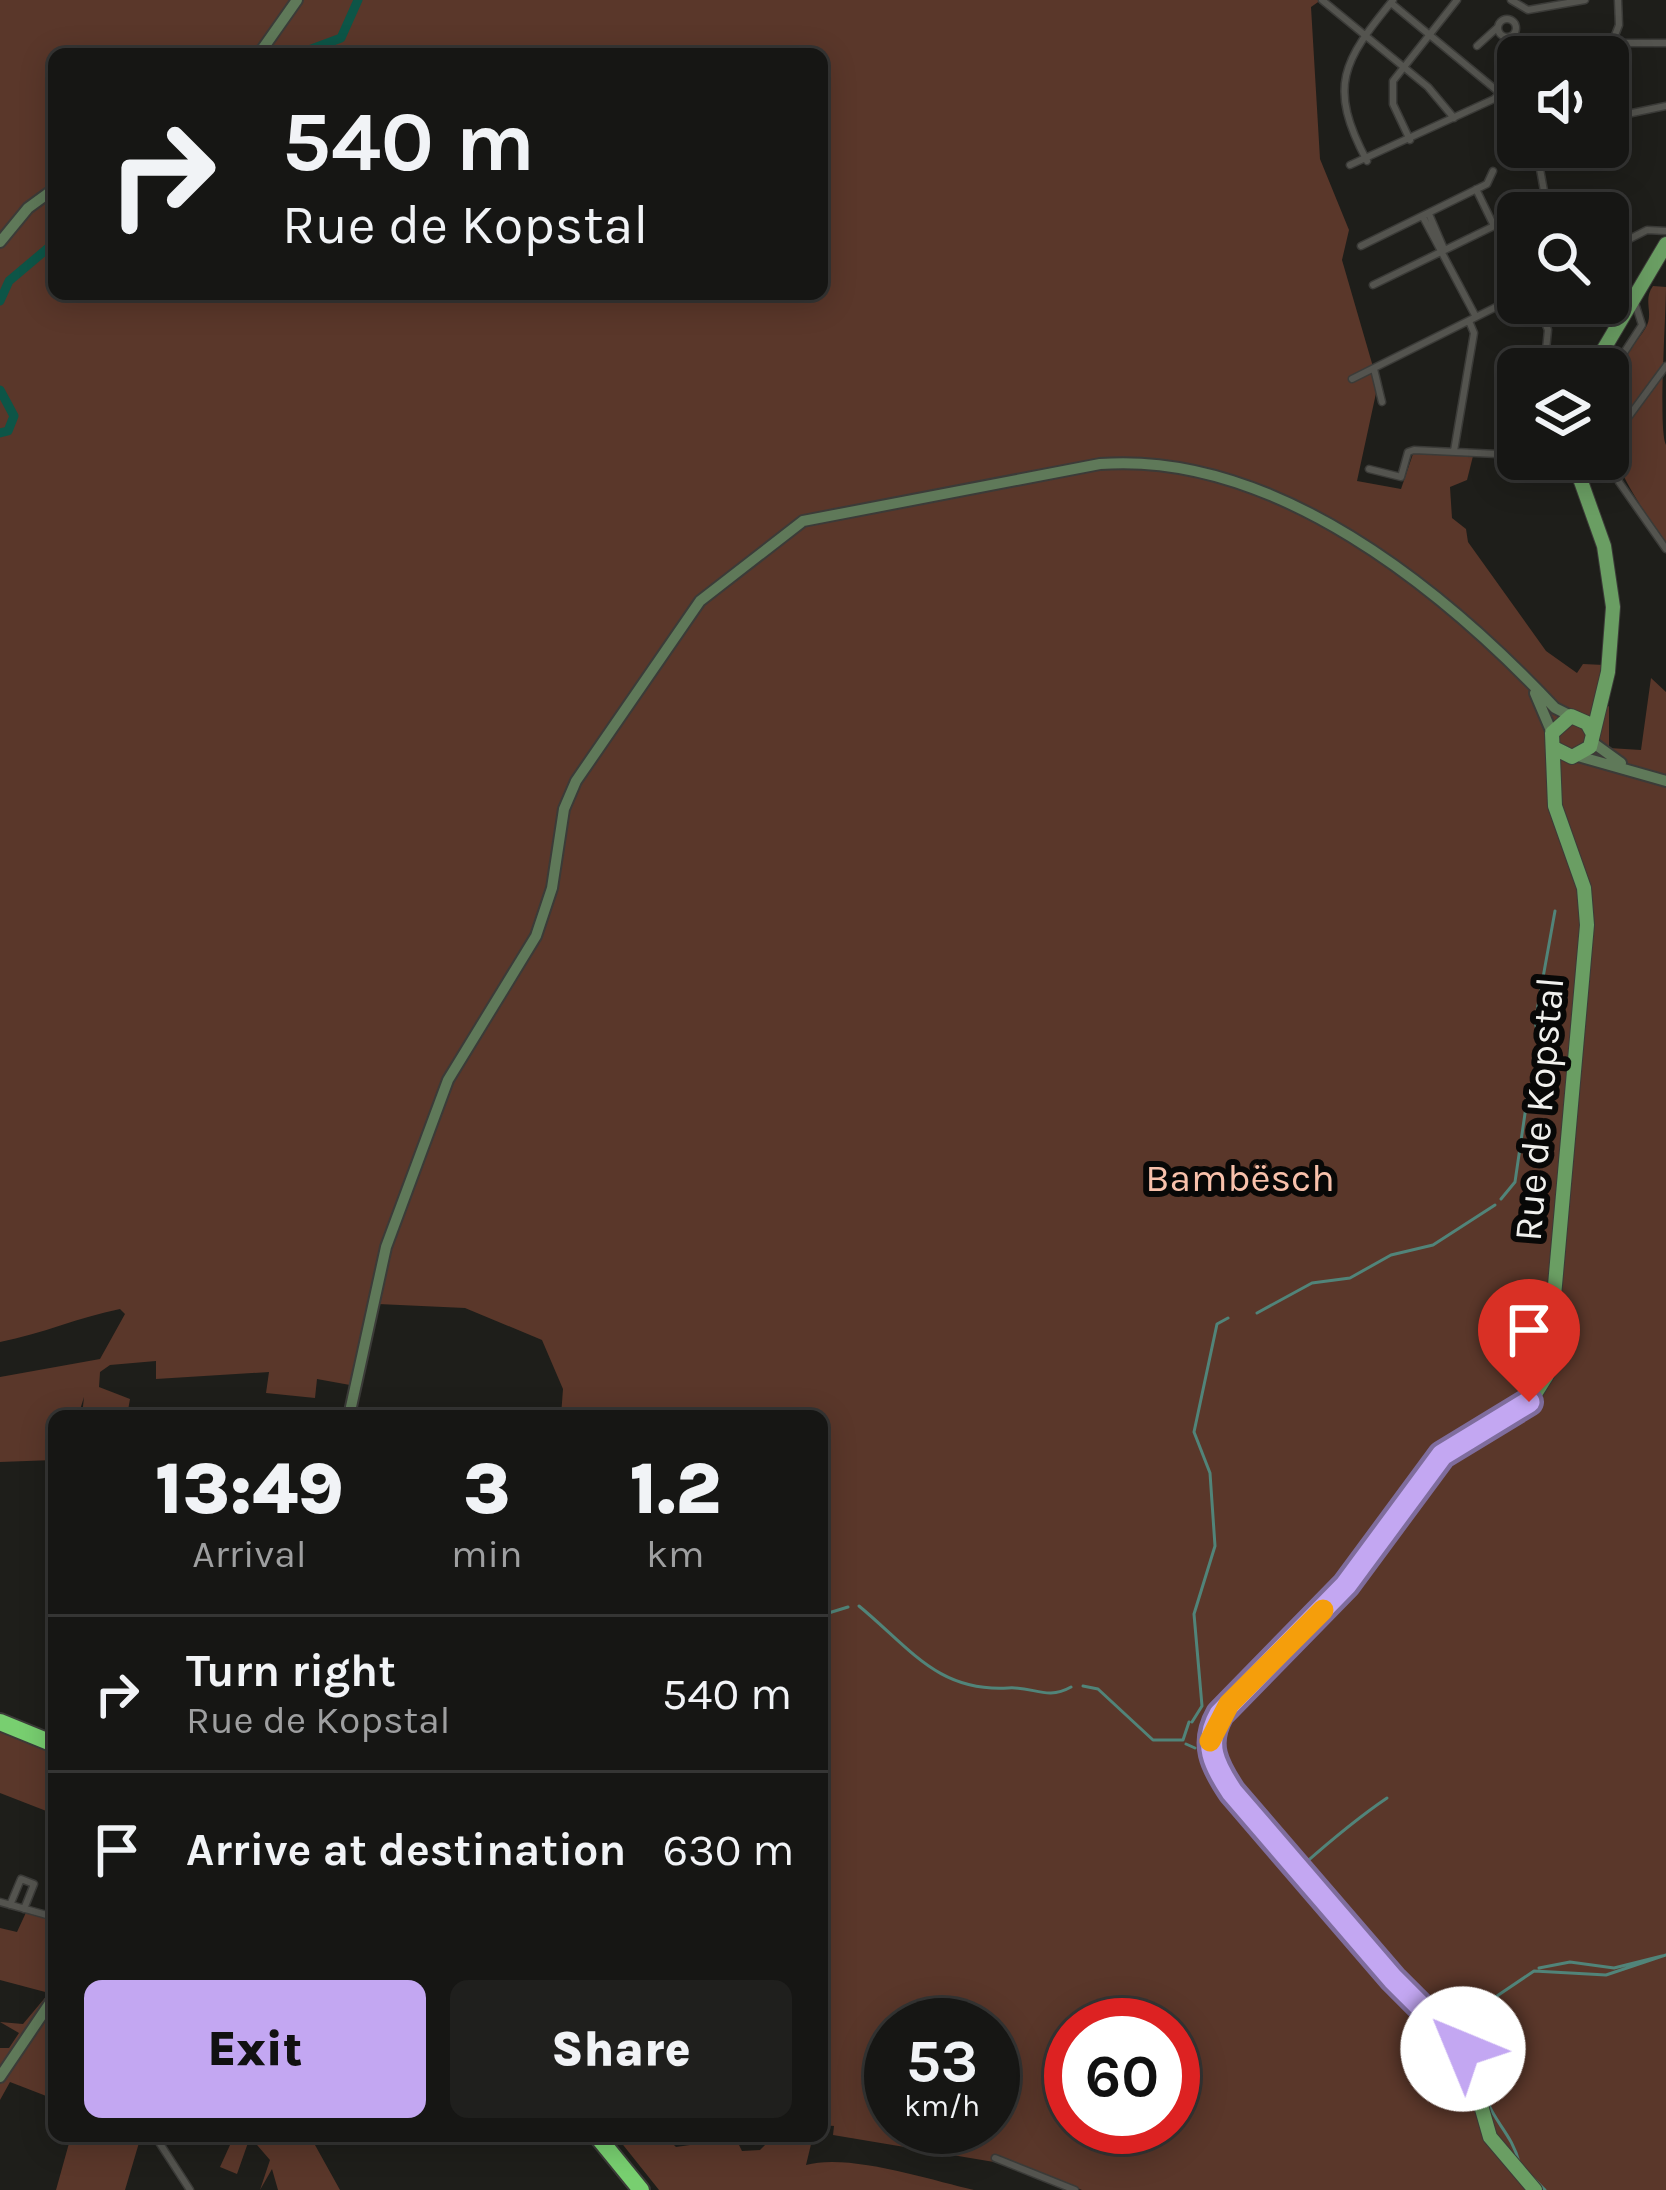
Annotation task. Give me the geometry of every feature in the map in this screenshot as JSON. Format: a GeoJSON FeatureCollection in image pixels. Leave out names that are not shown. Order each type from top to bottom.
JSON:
{"type":"FeatureCollection","features":[{"type":"Feature","properties":{"kind":"highway"},"geometry":{"type":"LineString","coordinates":[[0,1718],[48,1735]]}},
{"type":"Feature","properties":{"kind":"highway"},"geometry":{"type":"LineString","coordinates":[[602,2142],[641,2190]]}},
{"type":"Feature","properties":{"kind":"highway"},"geometry":{"type":"LineString","coordinates":[[612,2142],[651,2190]]}},
{"type":"Feature","properties":{"kind":"main road"},"geometry":{"type":"LineString","coordinates":[[263,48],[297,0]]}},
{"type":"Feature","properties":{"kind":"main road"},"geometry":{"type":"LineString","coordinates":[[0,242],[28,208],[48,193]]}},
{"type":"Feature","properties":{"kind":"main road"},"geometry":{"type":"LineString","coordinates":[[1606,348],[1666,244]]}},
{"type":"Feature","properties":{"kind":"main road"},"geometry":{"type":"LineString","coordinates":[[351,1410],[386,1247],[448,1080],[536,935],[553,888],[564,809],[576,781],[700,602],[802,521],[1085,466],[1147,462],[1195,468],[1274,497],[1387,562],[1444,602],[1592,738],[1640,774]]}},
{"type":"Feature","properties":{"kind":"main road"},"geometry":{"type":"LineString","coordinates":[[1554,790],[1592,738],[1611,652],[1611,580],[1580,480]]}},
{"type":"Feature","properties":{"kind":"main road"},"geometry":{"type":"LineString","coordinates":[[1527,680],[1552,733],[1601,697]]}},
{"type":"Feature","properties":{"kind":"main road","name":"Rue de Kopstal"},"geometry":{"type":"LineString","coordinates":[[1535,2190],[1490,2138],[1468,2060],[1457,2039],[1393,1979],[1247,1810],[1217,1769],[1210,1741],[1220,1714],[1346,1585],[1433,1465],[1464,1439],[1529,1402],[1546,1375],[1587,925],[1584,888],[1565,845],[1554,790],[1552,733]]}},
{"type":"Feature","properties":{"kind":"main road"},"geometry":{"type":"LineString","coordinates":[[1556,749],[1666,782]]}},
{"type":"Feature","properties":{"kind":"main road"},"geometry":{"type":"LineString","coordinates":[[0,2077],[48,2006]]}},
{"type":"Feature","properties":{"kind":"street"},"geometry":{"type":"LineString","coordinates":[[1322,0],[1403,66],[1454,118]]}},
{"type":"Feature","properties":{"kind":"street"},"geometry":{"type":"LineString","coordinates":[[1410,140],[1391,97],[1403,66],[1457,0]]}},
{"type":"Feature","properties":{"kind":"street"},"geometry":{"type":"LineString","coordinates":[[1477,46],[1509,19],[1514,3],[1528,10],[1585,0]]}},
{"type":"Feature","properties":{"kind":"street"},"geometry":{"type":"LineString","coordinates":[[1615,36],[1618,0]]}},
{"type":"Feature","properties":{"kind":"street"},"geometry":{"type":"LineString","coordinates":[[1367,161],[1351,131],[1342,87],[1348,61],[1392,2],[1497,92]]}},
{"type":"Feature","properties":{"kind":"street"},"geometry":{"type":"LineString","coordinates":[[1498,27],[1501,34],[1511,36],[1515,25],[1509,19]]}},
{"type":"Feature","properties":{"kind":"street"},"geometry":{"type":"LineString","coordinates":[[1629,43],[1666,43]]}},
{"type":"Feature","properties":{"kind":"street"},"geometry":{"type":"LineString","coordinates":[[1349,165],[1367,161],[1497,96]]}},
{"type":"Feature","properties":{"kind":"street"},"geometry":{"type":"LineString","coordinates":[[1629,114],[1666,106]]}},
{"type":"Feature","properties":{"kind":"street"},"geometry":{"type":"LineString","coordinates":[[1361,246],[1490,182],[1493,171]]}},
{"type":"Feature","properties":{"kind":"street"},"geometry":{"type":"LineString","coordinates":[[1373,285],[1494,226],[1476,189]]}},
{"type":"Feature","properties":{"kind":"street"},"geometry":{"type":"LineString","coordinates":[[1425,214],[1432,215],[1445,243],[1443,250],[1474,333],[1454,451]]}},
{"type":"Feature","properties":{"kind":"street"},"geometry":{"type":"LineString","coordinates":[[1629,239],[1647,230],[1666,230]]}},
{"type":"Feature","properties":{"kind":"street"},"geometry":{"type":"LineString","coordinates":[[1624,348],[1642,325],[1636,303]]}},
{"type":"Feature","properties":{"kind":"street"},"geometry":{"type":"LineString","coordinates":[[1352,379],[1497,306]]}},
{"type":"Feature","properties":{"kind":"street"},"geometry":{"type":"LineString","coordinates":[[1629,416],[1666,366]]}},
{"type":"Feature","properties":{"kind":"street"},"geometry":{"type":"LineString","coordinates":[[1374,369],[1382,402]]}},
{"type":"Feature","properties":{"kind":"street"},"geometry":{"type":"LineString","coordinates":[[1369,470],[1401,476],[1411,450],[1497,454]]}},
{"type":"Feature","properties":{"kind":"street"},"geometry":{"type":"LineString","coordinates":[[1620,480],[1624,493],[1666,549]]}},
{"type":"Feature","properties":{"kind":"street"},"geometry":{"type":"LineString","coordinates":[[10,1905],[21,1880],[34,1884],[25,1909]]}},
{"type":"Feature","properties":{"kind":"street"},"geometry":{"type":"LineString","coordinates":[[0,1902],[48,1915]]}},
{"type":"Feature","properties":{"kind":"street"},"geometry":{"type":"LineString","coordinates":[[159,2142],[190,2190]]}},
{"type":"Feature","properties":{"kind":"street"},"geometry":{"type":"LineString","coordinates":[[995,2158],[1075,2190]]}},
{"type":"Feature","properties":{"kind":"green space","name":"Bambësch"},"geometry":{"type":"Polygon","coordinates":[[[0,0],[1321,0],[1311,7],[1320,159],[1349,230],[1342,260],[1378,384],[1357,481],[1401,489],[1414,451],[1473,456],[1467,480],[1450,487],[1452,518],[1466,529],[1468,542],[1546,651],[1577,673],[1583,664],[1604,665],[1603,709],[1609,706],[1609,748],[1641,750],[1651,678],[1666,692],[1666,2190],[1082,2190],[997,2156],[994,2162],[946,2154],[1020,2154],[1020,1998],[864,1998],[864,2140],[833,2135],[834,2126],[828,2126],[828,1410],[561,1410],[563,1389],[542,1340],[465,1308],[378,1304],[354,1410],[345,1410],[350,1385],[317,1379],[315,1398],[266,1393],[269,1372],[156,1379],[156,1361],[110,1365],[100,1372],[99,1387],[130,1399],[128,1410],[83,1410],[84,1397],[80,1410],[48,1410],[48,1460],[0,1462],[0,1377],[100,1359],[125,1314],[120,1309],[0,1342],[0,0]]]}},
{"type":"Feature","properties":{"kind":"green space"},"geometry":{"type":"Polygon","coordinates":[[[1653,286],[1666,287],[1662,396],[1666,542],[1626,480],[1629,351],[1648,323],[1653,286]]]}},
{"type":"Feature","properties":{"kind":"green space"},"geometry":{"type":"Polygon","coordinates":[[[0,1729],[48,1750],[48,1812],[0,1793],[0,1729]]]}},
{"type":"Feature","properties":{"kind":"green space"},"geometry":{"type":"Polygon","coordinates":[[[29,1906],[48,1912],[48,1993],[0,1980],[0,1928],[17,1932],[29,1906]]]}},
{"type":"Feature","properties":{"kind":"green space"},"geometry":{"type":"Polygon","coordinates":[[[48,1994],[48,2097],[10,2082],[0,2100],[0,2048],[9,2048],[19,2033],[0,2022],[23,2024],[48,1994]]]}},
{"type":"Feature","properties":{"kind":"green space"},"geometry":{"type":"Polygon","coordinates":[[[69,2142],[139,2142],[125,2190],[56,2190],[69,2142]]]}},
{"type":"Feature","properties":{"kind":"green space"},"geometry":{"type":"Polygon","coordinates":[[[228,2142],[248,2142],[237,2174],[220,2167],[228,2142]]]}},
{"type":"Feature","properties":{"kind":"green space"},"geometry":{"type":"Polygon","coordinates":[[[254,2142],[313,2142],[340,2190],[278,2190],[272,2169],[260,2190],[270,2160],[254,2142]]]}},
{"type":"Feature","properties":{"kind":"green space"},"geometry":{"type":"Polygon","coordinates":[[[621,2142],[671,2142],[676,2147],[741,2142],[742,2151],[760,2150],[768,2142],[812,2142],[806,2165],[866,2165],[974,2190],[659,2190],[621,2142]]]}},
{"type":"Feature","properties":{"kind":"waterway"},"geometry":{"type":"LineString","coordinates":[[314,48],[341,38],[358,0]]}},
{"type":"Feature","properties":{"kind":"waterway"},"geometry":{"type":"LineString","coordinates":[[0,301],[9,281],[48,248]]}},
{"type":"Feature","properties":{"kind":"waterway"},"geometry":{"type":"LineString","coordinates":[[0,390],[14,416],[8,431],[0,433]]}},
{"type":"Feature","properties":{"kind":"waterway"},"geometry":{"type":"LineString","coordinates":[[1501,1199],[1515,1182],[1528,1093],[1544,1055],[1535,1022],[1555,911]]}},
{"type":"Feature","properties":{"kind":"waterway"},"geometry":{"type":"LineString","coordinates":[[1257,1313],[1312,1283],[1350,1278],[1391,1255],[1433,1245],[1495,1205]]}},
{"type":"Feature","properties":{"kind":"waterway"},"geometry":{"type":"LineString","coordinates":[[1192,1722],[1202,1706],[1194,1614],[1215,1546],[1210,1473],[1194,1432],[1217,1324],[1228,1318]]}},
{"type":"Feature","properties":{"kind":"waterway"},"geometry":{"type":"LineString","coordinates":[[859,1606],[927,1665],[963,1683],[1047,1693],[1071,1687]]}},
{"type":"Feature","properties":{"kind":"waterway"},"geometry":{"type":"LineString","coordinates":[[828,1613],[848,1607]]}},
{"type":"Feature","properties":{"kind":"waterway"},"geometry":{"type":"LineString","coordinates":[[1083,1686],[1098,1689],[1153,1740],[1183,1740],[1189,1722]]}},
{"type":"Feature","properties":{"kind":"waterway"},"geometry":{"type":"LineString","coordinates":[[1186,1744],[1195,1748]]}},
{"type":"Feature","properties":{"kind":"waterway"},"geometry":{"type":"LineString","coordinates":[[1200,1751],[1216,1780]]}},
{"type":"Feature","properties":{"kind":"waterway"},"geometry":{"type":"LineString","coordinates":[[1303,1865],[1387,1798]]}},
{"type":"Feature","properties":{"kind":"waterway"},"geometry":{"type":"LineString","coordinates":[[1491,2000],[1534,1971],[1606,1975],[1666,1955]]}},
{"type":"Feature","properties":{"kind":"waterway"},"geometry":{"type":"LineString","coordinates":[[1539,1968],[1570,1962],[1614,1968],[1662,1956]]}},
{"type":"Feature","properties":{"kind":"waterway"},"geometry":{"type":"LineString","coordinates":[[1486,2099],[1519,2162]]}},
{"type":"Feature","properties":{"kind":"waterway"},"geometry":{"type":"LineString","coordinates":[[1533,2178],[1545,2190]]}},
{"type":"Feature","properties":{"kind":"slow traffic"},"geometry":{"type":"LineString","coordinates":[[1210,1741],[1220,1714],[1323,1610]]}},
{"type":"Feature","properties":{"kind":"route"},"geometry":{"type":"LineString","coordinates":[[1463,2049],[1393,1979],[1232,1792],[1217,1769],[1210,1741],[1220,1714],[1346,1585],[1424,1474],[1464,1439],[1529,1402]]}}]}
